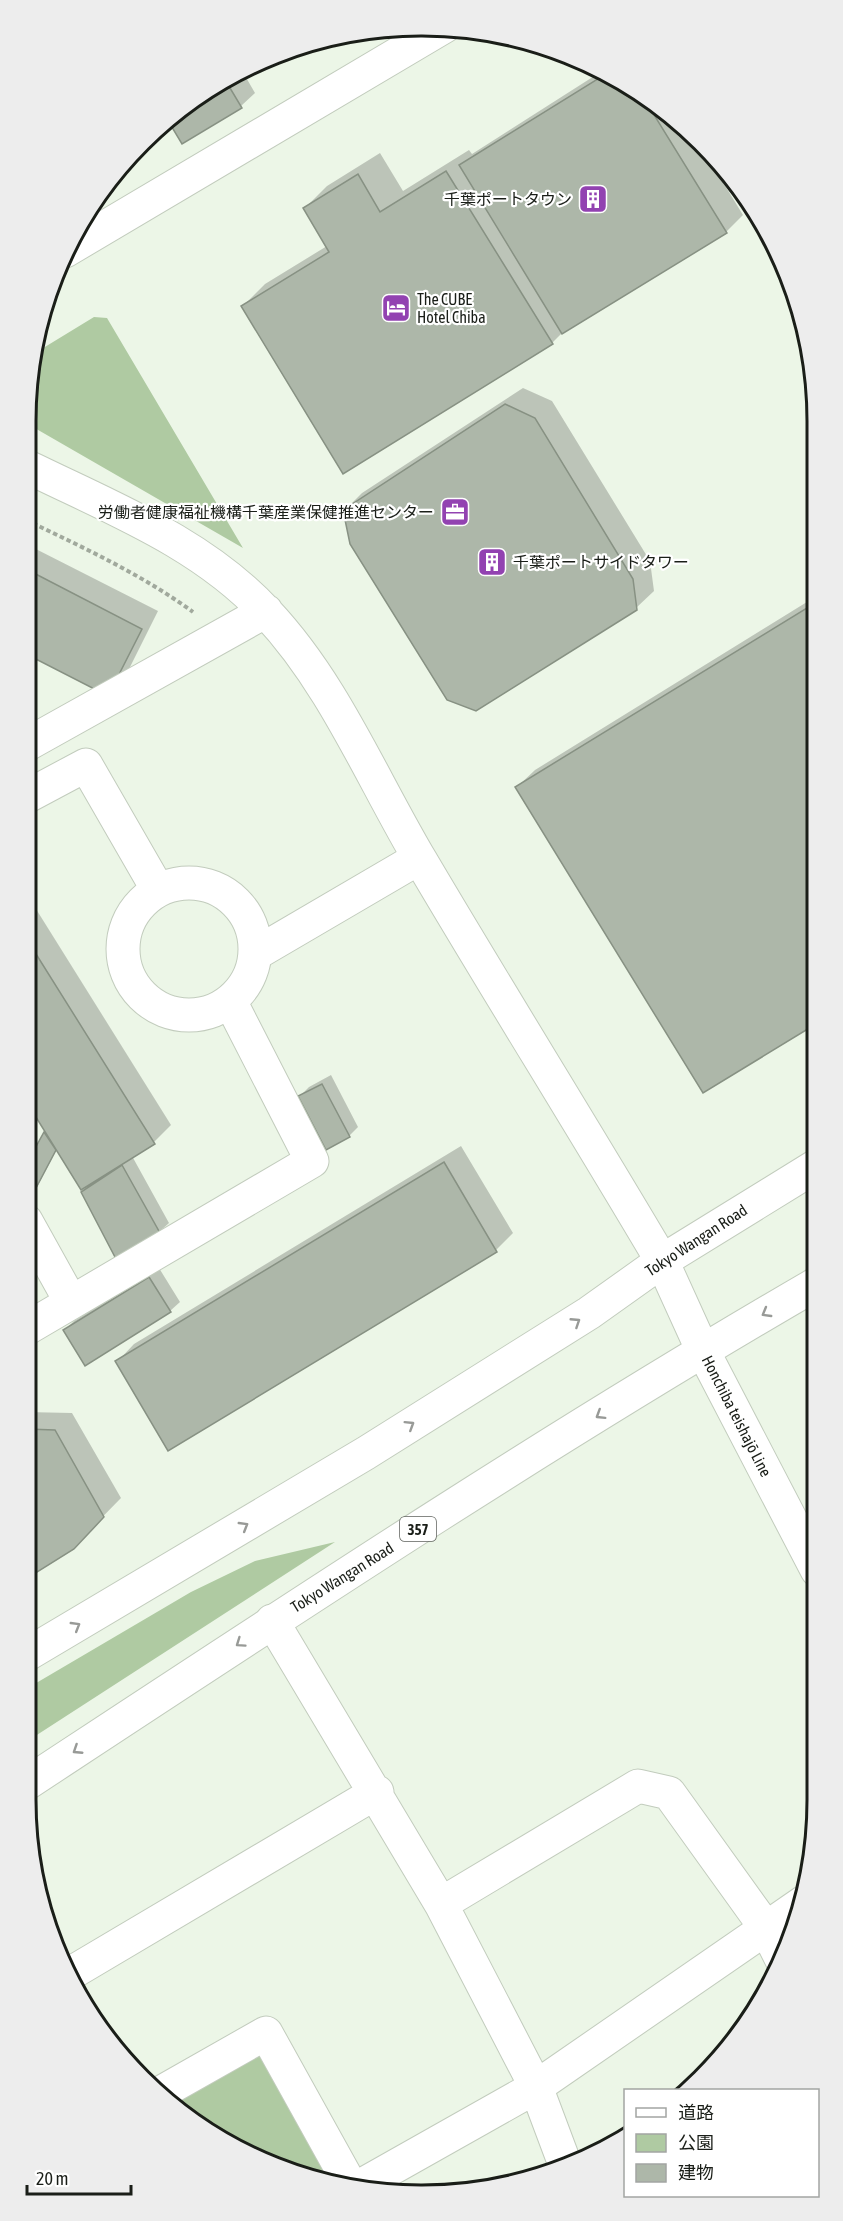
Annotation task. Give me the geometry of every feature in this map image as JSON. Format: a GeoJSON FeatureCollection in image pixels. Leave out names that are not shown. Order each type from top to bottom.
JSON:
{"type":"FeatureCollection","features":[{"type":"Feature","properties":{"kind":"main road"},"geometry":{"type":"LineString","coordinates":[[84,236],[427,36]]}},
{"type":"Feature","properties":{"kind":"main road","name":"Honchiba teishajō Line"},"geometry":{"type":"LineString","coordinates":[[36,471],[167,534],[220,572],[266,611],[303,657],[343,718],[419,858],[662,1261],[702,1349],[807,1551]]}},
{"type":"Feature","properties":{"kind":"main road"},"geometry":{"type":"LineString","coordinates":[[36,739],[266,611]]}},
{"type":"Feature","properties":{"kind":"main road"},"geometry":{"type":"LineString","coordinates":[[36,792],[86,765],[158,890]]}},
{"type":"Feature","properties":{"kind":"main road"},"geometry":{"type":"LineString","coordinates":[[255,954],[419,858]]}},
{"type":"Feature","properties":{"kind":"main road"},"geometry":{"type":"LineString","coordinates":[[179,883],[200,883],[220,890],[237,903],[249,921],[255,941],[254,964],[245,985],[230,1001],[211,1012],[188,1016],[166,1012],[147,1000],[132,984],[124,963],[123,942],[129,921],[141,903],[158,890],[179,883]]}},
{"type":"Feature","properties":{"kind":"main road"},"geometry":{"type":"LineString","coordinates":[[36,1323],[312,1161],[230,1001]]}},
{"type":"Feature","properties":{"kind":"main road","name":"Tokyo Wangan Road"},"geometry":{"type":"LineString","coordinates":[[36,1650],[366,1454],[589,1313],[662,1261],[807,1172]]}},
{"type":"Feature","properties":{"kind":"main road"},"geometry":{"type":"LineString","coordinates":[[36,1239],[71,1302]]}},
{"type":"Feature","properties":{"kind":"main road","name":"Tokyo Wangan Road"},"geometry":{"type":"LineString","coordinates":[[36,1778],[272,1621],[702,1349],[807,1289]]}},
{"type":"Feature","properties":{"kind":"main road"},"geometry":{"type":"LineString","coordinates":[[272,1621],[441,1904],[536,2087],[563,2158]]}},
{"type":"Feature","properties":{"kind":"main road"},"geometry":{"type":"LineString","coordinates":[[441,1904],[638,1786],[669,1793],[766,1928],[777,1950]]}},
{"type":"Feature","properties":{"kind":"main road"},"geometry":{"type":"LineString","coordinates":[[76,1970],[376,1792]]}},
{"type":"Feature","properties":{"kind":"main road"},"geometry":{"type":"LineString","coordinates":[[366,2181],[536,2087],[790,1911]]}},
{"type":"Feature","properties":{"kind":"main road"},"geometry":{"type":"LineString","coordinates":[[167,2089],[266,2033],[349,2178]]}},
{"type":"Feature","properties":{"kind":"path"},"geometry":{"type":"LineString","coordinates":[[36,525],[114,562],[161,588],[194,613]]}},
{"type":"Feature","properties":{"kind":"green space"},"geometry":{"type":"Polygon","coordinates":[[[94,317],[107,318],[243,548],[36,429],[43,348],[94,317]]]}},
{"type":"Feature","properties":{"kind":"green space"},"geometry":{"type":"Polygon","coordinates":[[[335,1542],[36,1736],[36,1683],[191,1592],[255,1561],[335,1542]]]}},
{"type":"Feature","properties":{"kind":"green space"},"geometry":{"type":"Polygon","coordinates":[[[251,2053],[267,2056],[332,2174],[298,2165],[251,2145],[207,2120],[175,2095],[251,2053]]]}},
{"type":"Feature","properties":{"kind":"building","name":"千葉ポートタウン"},"geometry":{"type":"Polygon","coordinates":[[[598,79],[636,101],[654,114],[727,233],[562,334],[459,165],[598,79]]]}},
{"type":"Feature","properties":{"kind":"building"},"geometry":{"type":"Polygon","coordinates":[[[230,88],[242,108],[182,144],[172,128],[207,101],[230,88]]]}},
{"type":"Feature","properties":{"kind":"building"},"geometry":{"type":"Polygon","coordinates":[[[446,171],[553,344],[343,474],[241,306],[329,252],[303,208],[358,174],[380,212],[446,171]]]}},
{"type":"Feature","properties":{"kind":"building","name":"千葉ポートサイドタワー"},"geometry":{"type":"Polygon","coordinates":[[[505,404],[535,418],[633,579],[637,610],[476,711],[447,700],[350,544],[343,510],[505,404]]]}},
{"type":"Feature","properties":{"kind":"building"},"geometry":{"type":"Polygon","coordinates":[[[36,574],[142,629],[108,696],[36,659],[36,574]]]}},
{"type":"Feature","properties":{"kind":"building"},"geometry":{"type":"Polygon","coordinates":[[[807,608],[807,1029],[703,1093],[515,787],[807,608]]]}},
{"type":"Feature","properties":{"kind":"building"},"geometry":{"type":"Polygon","coordinates":[[[36,954],[155,1144],[81,1190],[36,1117],[36,954]]]}},
{"type":"Feature","properties":{"kind":"building"},"geometry":{"type":"Polygon","coordinates":[[[322,1084],[350,1137],[326,1150],[298,1096],[322,1084]]]}},
{"type":"Feature","properties":{"kind":"building"},"geometry":{"type":"Polygon","coordinates":[[[44,1132],[56,1150],[36,1188],[36,1147],[44,1132]]]}},
{"type":"Feature","properties":{"kind":"building"},"geometry":{"type":"Polygon","coordinates":[[[444,1162],[497,1252],[168,1451],[115,1361],[444,1162]]]}},
{"type":"Feature","properties":{"kind":"building"},"geometry":{"type":"Polygon","coordinates":[[[122,1165],[160,1233],[116,1259],[81,1192],[122,1165]]]}},
{"type":"Feature","properties":{"kind":"building"},"geometry":{"type":"Polygon","coordinates":[[[149,1277],[171,1312],[85,1366],[63,1330],[149,1277]]]}},
{"type":"Feature","properties":{"kind":"building"},"geometry":{"type":"Polygon","coordinates":[[[36,1429],[55,1430],[104,1517],[74,1549],[36,1573],[36,1429]]]}},
{"type":"Feature","properties":{"kind":"place","name":"千葉ポートタウン"},"geometry":{"type":"Point","coordinates":[593,199]}},
{"type":"Feature","properties":{"kind":"place","name":"The CUBE Hotel Chiba"},"geometry":{"type":"Point","coordinates":[396,308]}},
{"type":"Feature","properties":{"kind":"place","name":"労働者健康福祉機構千葉産業保健推進センター"},"geometry":{"type":"Point","coordinates":[455,512]}},
{"type":"Feature","properties":{"kind":"place","name":"千葉ポートサイドタワー"},"geometry":{"type":"Point","coordinates":[492,562]}}]}
